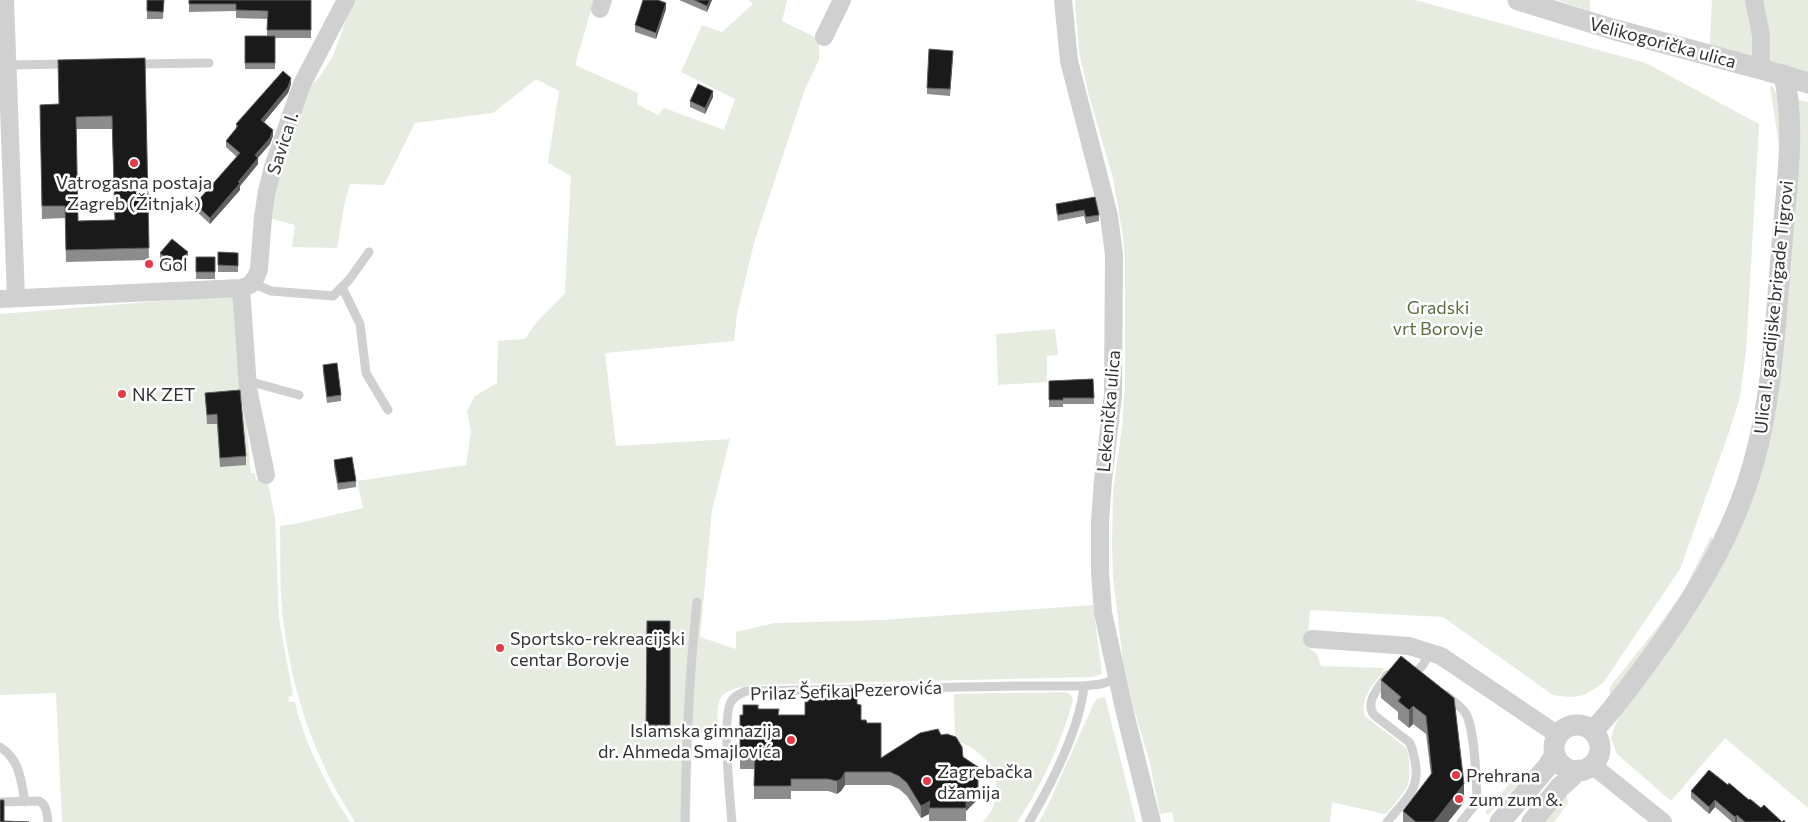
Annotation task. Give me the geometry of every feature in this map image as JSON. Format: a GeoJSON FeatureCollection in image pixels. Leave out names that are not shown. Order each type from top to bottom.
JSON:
{"type":"FeatureCollection","features":[{"type":"Feature","properties":{"kind":"street"},"geometry":{"type":"LineString","coordinates":[[5,0],[8,64],[4,116],[8,298],[247,286]]}},
{"type":"Feature","properties":{"kind":"street","name":"Savica I."},"geometry":{"type":"LineString","coordinates":[[266,475],[248,381],[247,286],[256,277],[259,269],[263,217],[272,167],[302,84],[346,0]]}},
{"type":"Feature","properties":{"kind":"street"},"geometry":{"type":"LineString","coordinates":[[824,37],[842,0]]}},
{"type":"Feature","properties":{"kind":"street","name":"Lekenička ulica"},"geometry":{"type":"LineString","coordinates":[[1063,0],[1069,61],[1109,216],[1113,245],[1114,395],[1103,480],[1100,522],[1100,572],[1103,613],[1152,822]]}},
{"type":"Feature","properties":{"kind":"street","name":"Velikogorička ulica"},"geometry":{"type":"LineString","coordinates":[[1518,0],[1621,31],[1761,68],[1808,84]]}},
{"type":"Feature","properties":{"kind":"street"},"geometry":{"type":"LineString","coordinates":[[1754,0],[1761,35],[1761,68]]}},
{"type":"Feature","properties":{"kind":"street","name":"Ulica I. gardijske brigade Tigrovi"},"geometry":{"type":"LineString","coordinates":[[1593,731],[1604,720],[1642,670],[1692,597],[1731,524],[1754,461],[1761,431],[1768,382],[1783,233],[1790,115],[1784,75]]}},
{"type":"Feature","properties":{"kind":"street"},"geometry":{"type":"LineString","coordinates":[[1312,639],[1409,646],[1441,656],[1556,745],[1564,767],[1572,770],[1586,768],[1663,822]]}},
{"type":"Feature","properties":{"kind":"street"},"geometry":{"type":"LineString","coordinates":[[1500,822],[1548,766],[1556,745],[1568,726],[1588,727],[1597,737],[1599,752],[1586,768],[1559,788],[1532,822]]}},
{"type":"Feature","properties":{"kind":"lane"},"geometry":{"type":"LineString","coordinates":[[120,64],[209,63]]}},
{"type":"Feature","properties":{"kind":"lane"},"geometry":{"type":"LineString","coordinates":[[8,64],[80,64]]}},
{"type":"Feature","properties":{"kind":"lane"},"geometry":{"type":"LineString","coordinates":[[247,286],[271,292],[333,296],[369,252]]}},
{"type":"Feature","properties":{"kind":"lane"},"geometry":{"type":"LineString","coordinates":[[342,287],[360,324],[366,373],[388,410]]}},
{"type":"Feature","properties":{"kind":"lane"},"geometry":{"type":"LineString","coordinates":[[248,381],[299,395]]}},
{"type":"Feature","properties":{"kind":"lane"},"geometry":{"type":"LineString","coordinates":[[685,822],[690,681],[697,602]]}},
{"type":"Feature","properties":{"kind":"lane"},"geometry":{"type":"LineString","coordinates":[[1407,667],[1421,674],[1423,665],[1430,652]]}},
{"type":"Feature","properties":{"kind":"lane"},"geometry":{"type":"LineString","coordinates":[[1387,822],[1414,789],[1417,771],[1412,747],[1409,742],[1374,715],[1369,706],[1389,672],[1394,668]]}},
{"type":"Feature","properties":{"kind":"lane","name":"Prilaz Šefika Pezerovića"},"geometry":{"type":"LineString","coordinates":[[732,822],[727,714],[730,702],[746,691],[1084,686],[1101,684],[1117,679]]}},
{"type":"Feature","properties":{"kind":"lane"},"geometry":{"type":"LineString","coordinates":[[1030,822],[1079,716],[1084,686]]}},
{"type":"Feature","properties":{"kind":"lane"},"geometry":{"type":"LineString","coordinates":[[1437,688],[1464,711],[1472,733],[1477,797],[1475,805],[1461,822]]}},
{"type":"Feature","properties":{"kind":"lane"},"geometry":{"type":"LineString","coordinates":[[0,748],[11,756],[19,770],[25,802]]}},
{"type":"Feature","properties":{"kind":"lane"},"geometry":{"type":"LineString","coordinates":[[0,802],[39,801],[43,803],[47,810],[48,822]]}},
{"type":"Feature","properties":{"kind":"green space"},"geometry":{"type":"Polygon","coordinates":[[[353,0],[594,0],[575,65],[638,93],[637,104],[658,115],[664,108],[724,130],[735,99],[681,72],[702,25],[722,32],[753,4],[748,0],[787,0],[782,21],[819,39],[819,60],[805,89],[754,243],[737,314],[734,341],[605,353],[616,446],[730,439],[712,510],[700,637],[736,649],[736,632],[775,623],[881,620],[1093,605],[1102,674],[1093,677],[751,685],[728,691],[720,699],[717,713],[718,723],[712,724],[712,732],[692,734],[690,822],[355,822],[328,774],[317,749],[307,724],[292,673],[282,607],[280,526],[363,508],[357,481],[466,465],[471,431],[467,411],[475,396],[497,383],[498,341],[525,339],[536,323],[565,293],[571,176],[548,163],[559,91],[536,79],[493,113],[415,123],[384,185],[350,184],[345,201],[337,248],[292,247],[295,225],[272,219],[280,170],[308,89],[321,75],[333,56],[353,0]]]}},
{"type":"Feature","properties":{"kind":"green space","name":"Gradski vrt Borovje"},"geometry":{"type":"Polygon","coordinates":[[[1075,0],[1415,0],[1646,63],[1759,124],[1746,352],[1740,397],[1680,569],[1603,683],[1580,696],[1553,695],[1443,617],[1310,610],[1307,646],[1317,654],[1321,666],[1385,668],[1366,697],[1364,703],[1365,716],[1406,748],[1410,768],[1407,787],[1387,813],[1384,814],[1332,802],[1330,822],[1174,822],[1172,812],[1160,814],[1150,764],[1123,662],[1113,577],[1113,492],[1122,427],[1125,386],[1125,263],[1123,237],[1113,178],[1089,96],[1079,52],[1075,0]]]}},
{"type":"Feature","properties":{"kind":"green space"},"geometry":{"type":"Polygon","coordinates":[[[1557,0],[1590,0],[1590,11],[1557,0]]]}},
{"type":"Feature","properties":{"kind":"green space"},"geometry":{"type":"Polygon","coordinates":[[[1712,0],[1746,0],[1753,32],[1754,56],[1710,45],[1712,0]]]}},
{"type":"Feature","properties":{"kind":"green space"},"geometry":{"type":"Polygon","coordinates":[[[1762,0],[1808,0],[1808,74],[1770,62],[1762,0]]]}},
{"type":"Feature","properties":{"kind":"green space"},"geometry":{"type":"Polygon","coordinates":[[[1772,85],[1779,107],[1779,146],[1770,86],[1772,85]]]}},
{"type":"Feature","properties":{"kind":"green space"},"geometry":{"type":"Polygon","coordinates":[[[1795,99],[1808,102],[1808,808],[1725,738],[1671,801],[1617,754],[1611,738],[1615,725],[1626,704],[1754,475],[1795,99]]]}},
{"type":"Feature","properties":{"kind":"green space"},"geometry":{"type":"Polygon","coordinates":[[[234,295],[251,473],[255,473],[256,480],[267,478],[275,518],[279,619],[293,695],[288,697],[289,702],[295,702],[310,749],[350,822],[62,822],[56,693],[0,695],[0,314],[234,295]]]}},
{"type":"Feature","properties":{"kind":"green space"},"geometry":{"type":"Polygon","coordinates":[[[1055,329],[1058,355],[1047,356],[1047,382],[998,385],[996,334],[1055,329]]]}},
{"type":"Feature","properties":{"kind":"green space"},"geometry":{"type":"Polygon","coordinates":[[[1711,536],[1714,544],[1686,596],[1610,696],[1609,691],[1612,684],[1683,592],[1711,536]]]}},
{"type":"Feature","properties":{"kind":"green space"},"geometry":{"type":"Polygon","coordinates":[[[1069,693],[1073,699],[1069,715],[1043,779],[1026,808],[1017,822],[983,822],[989,815],[996,798],[993,771],[976,751],[955,740],[954,694],[1069,693]]]}},
{"type":"Feature","properties":{"kind":"green space"},"geometry":{"type":"Polygon","coordinates":[[[1105,697],[1136,822],[1039,822],[1094,703],[1097,699],[1105,697]]]}},
{"type":"Feature","properties":{"kind":"green space"},"geometry":{"type":"Polygon","coordinates":[[[1523,771],[1530,772],[1488,815],[1485,812],[1519,773],[1523,771]]]}},
{"type":"Feature","properties":{"kind":"green space"},"geometry":{"type":"Polygon","coordinates":[[[1566,791],[1568,803],[1554,822],[1540,822],[1566,791]]]}},
{"type":"Feature","properties":{"kind":"building"},"geometry":{"type":"Polygon","coordinates":[[[147,0],[164,0],[163,12],[147,11],[147,0]]]}},
{"type":"Feature","properties":{"kind":"building"},"geometry":{"type":"Polygon","coordinates":[[[189,0],[311,0],[311,30],[267,30],[268,11],[236,10],[236,4],[189,4],[189,0]]]}},
{"type":"Feature","properties":{"kind":"building"},"geometry":{"type":"Polygon","coordinates":[[[643,0],[658,0],[666,3],[656,33],[635,25],[643,0]]]}},
{"type":"Feature","properties":{"kind":"building"},"geometry":{"type":"Polygon","coordinates":[[[694,0],[710,0],[707,6],[694,0]]]}},
{"type":"Feature","properties":{"kind":"building"},"geometry":{"type":"Polygon","coordinates":[[[245,36],[275,36],[275,63],[245,63],[245,36]]]}},
{"type":"Feature","properties":{"kind":"building"},"geometry":{"type":"Polygon","coordinates":[[[929,49],[953,51],[950,89],[927,88],[929,49]]]}},
{"type":"Feature","properties":{"kind":"building"},"geometry":{"type":"Polygon","coordinates":[[[145,58],[149,248],[66,250],[65,206],[42,206],[40,105],[59,104],[58,60],[145,58]],[[112,116],[76,117],[78,221],[115,220],[112,116]]]}},
{"type":"Feature","properties":{"kind":"building"},"geometry":{"type":"Polygon","coordinates":[[[283,71],[291,78],[288,87],[261,120],[273,130],[270,138],[255,155],[258,158],[238,182],[240,183],[210,218],[195,204],[240,153],[226,141],[238,126],[236,124],[283,71]]]}},
{"type":"Feature","properties":{"kind":"building"},"geometry":{"type":"Polygon","coordinates":[[[698,84],[713,91],[705,108],[690,101],[698,84]]]}},
{"type":"Feature","properties":{"kind":"building"},"geometry":{"type":"Polygon","coordinates":[[[1095,197],[1099,215],[1086,217],[1084,210],[1058,215],[1056,204],[1095,197]]]}},
{"type":"Feature","properties":{"kind":"building"},"geometry":{"type":"Polygon","coordinates":[[[172,239],[188,252],[176,266],[160,253],[172,239]]]}},
{"type":"Feature","properties":{"kind":"building"},"geometry":{"type":"Polygon","coordinates":[[[218,252],[238,253],[238,266],[218,265],[218,252]]]}},
{"type":"Feature","properties":{"kind":"building"},"geometry":{"type":"Polygon","coordinates":[[[196,257],[215,257],[215,272],[196,272],[196,257]]]}},
{"type":"Feature","properties":{"kind":"building"},"geometry":{"type":"Polygon","coordinates":[[[337,363],[341,395],[327,397],[323,365],[337,363]]]}},
{"type":"Feature","properties":{"kind":"building"},"geometry":{"type":"Polygon","coordinates":[[[1093,379],[1094,398],[1049,400],[1049,381],[1093,379]]]}},
{"type":"Feature","properties":{"kind":"building"},"geometry":{"type":"Polygon","coordinates":[[[240,390],[246,456],[220,458],[217,414],[207,415],[205,393],[240,390]]]}},
{"type":"Feature","properties":{"kind":"building"},"geometry":{"type":"Polygon","coordinates":[[[352,457],[356,481],[338,483],[334,460],[352,457]]]}},
{"type":"Feature","properties":{"kind":"building"},"geometry":{"type":"Polygon","coordinates":[[[647,621],[670,621],[670,725],[646,725],[647,621]]]}},
{"type":"Feature","properties":{"kind":"building"},"geometry":{"type":"Polygon","coordinates":[[[1401,656],[1454,698],[1464,784],[1434,822],[1416,822],[1403,811],[1432,773],[1426,716],[1413,706],[1409,710],[1398,701],[1401,697],[1381,680],[1401,656]]]}},
{"type":"Feature","properties":{"kind":"building"},"geometry":{"type":"Polygon","coordinates":[[[837,688],[857,689],[857,704],[861,705],[861,720],[866,720],[867,723],[881,723],[881,758],[920,733],[938,729],[941,735],[947,734],[956,737],[962,747],[963,757],[978,767],[978,787],[966,798],[966,808],[929,808],[930,801],[921,806],[907,783],[899,776],[890,772],[845,772],[841,779],[837,781],[828,779],[791,779],[791,786],[754,786],[755,756],[740,756],[740,715],[743,715],[743,705],[758,705],[758,709],[779,709],[778,715],[805,715],[805,702],[808,702],[808,697],[829,697],[837,688]]]}},
{"type":"Feature","properties":{"kind":"building"},"geometry":{"type":"Polygon","coordinates":[[[1709,770],[1761,808],[1764,805],[1782,822],[1745,822],[1737,815],[1735,817],[1715,800],[1709,807],[1691,791],[1709,770]]]}},
{"type":"Feature","properties":{"kind":"building"},"geometry":{"type":"Polygon","coordinates":[[[0,800],[4,800],[4,821],[29,822],[0,822],[0,800]]]}},
{"type":"Feature","properties":{"kind":"place","name":"Vatrogasna postaja Zagreb (Žitnjak)"},"geometry":{"type":"Point","coordinates":[134,163]}},
{"type":"Feature","properties":{"kind":"place","name":"Gol"},"geometry":{"type":"Point","coordinates":[149,264]}},
{"type":"Feature","properties":{"kind":"place","name":"NK ZET"},"geometry":{"type":"Point","coordinates":[122,394]}},
{"type":"Feature","properties":{"kind":"place","name":"Sportsko-rekreacijski centar Borovje"},"geometry":{"type":"Point","coordinates":[500,648]}},
{"type":"Feature","properties":{"kind":"place","name":"Islamska gimnazija dr. Ahmeda Smajlovića"},"geometry":{"type":"Point","coordinates":[791,740]}},
{"type":"Feature","properties":{"kind":"place","name":"Prehrana"},"geometry":{"type":"Point","coordinates":[1456,775]}},
{"type":"Feature","properties":{"kind":"place","name":"Zagrebačka džamija"},"geometry":{"type":"Point","coordinates":[927,781]}},
{"type":"Feature","properties":{"kind":"place","name":"zum zum &."},"geometry":{"type":"Point","coordinates":[1459,799]}}]}
